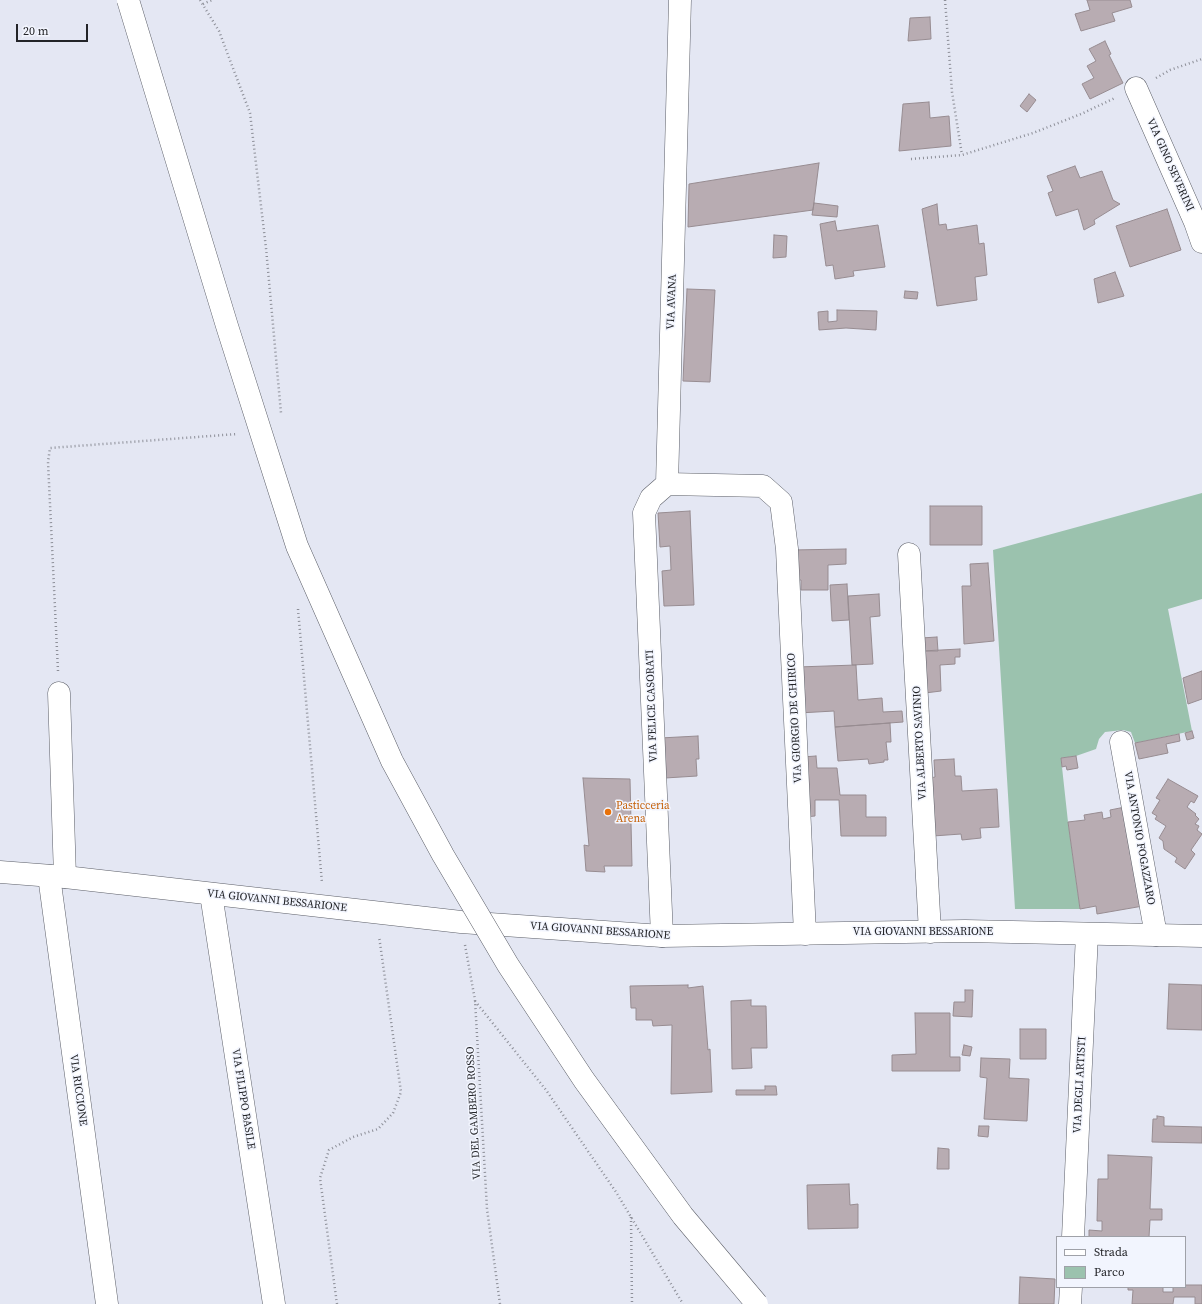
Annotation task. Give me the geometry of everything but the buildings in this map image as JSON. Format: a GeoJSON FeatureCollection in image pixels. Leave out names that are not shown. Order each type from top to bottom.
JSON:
{"type":"FeatureCollection","features":[{"type":"Feature","properties":{"kind":"street"},"geometry":{"type":"LineString","coordinates":[[128,0],[227,326],[298,546],[392,761],[442,855],[508,964],[584,1080],[683,1216],[756,1304]]}},
{"type":"Feature","properties":{"kind":"street","name":"VIA AVANA"},"geometry":{"type":"LineString","coordinates":[[667,484],[680,0]]}},
{"type":"Feature","properties":{"kind":"street","name":"VIA GINO SEVERINI"},"geometry":{"type":"LineString","coordinates":[[1136,88],[1195,222],[1202,242]]}},
{"type":"Feature","properties":{"kind":"street","name":"VIA GIORGIO DE CHIRICO"},"geometry":{"type":"LineString","coordinates":[[667,484],[763,486],[781,502],[787,549],[805,934]]}},
{"type":"Feature","properties":{"kind":"street","name":"VIA FELICE CASORATI"},"geometry":{"type":"LineString","coordinates":[[662,936],[644,513],[652,498],[667,484]]}},
{"type":"Feature","properties":{"kind":"street","name":"VIA ALBERTO SAVINIO"},"geometry":{"type":"LineString","coordinates":[[909,554],[930,932]]}},
{"type":"Feature","properties":{"kind":"street","name":"VIA RICCIONE"},"geometry":{"type":"LineString","coordinates":[[59,693],[57,877],[107,1304]]}},
{"type":"Feature","properties":{"kind":"street","name":"VIA ANTONIO FOGAZZARO"},"geometry":{"type":"LineString","coordinates":[[1121,742],[1156,935]]}},
{"type":"Feature","properties":{"kind":"street","name":"VIA GIOVANNI BESSARIONE"},"geometry":{"type":"LineString","coordinates":[[0,872],[461,922],[662,936],[965,931],[1202,936]]}},
{"type":"Feature","properties":{"kind":"street","name":"VIA FILIPPO BASILE"},"geometry":{"type":"LineString","coordinates":[[211,894],[274,1304]]}},
{"type":"Feature","properties":{"kind":"street","name":"VIA DEGLI ARTISTI"},"geometry":{"type":"LineString","coordinates":[[1073,1236],[1087,934]]}},
{"type":"Feature","properties":{"kind":"street"},"geometry":{"type":"LineString","coordinates":[[1070,1304],[1071,1288]]}},
{"type":"Feature","properties":{"kind":"path"},"geometry":{"type":"LineString","coordinates":[[203,4],[212,0]]}},
{"type":"Feature","properties":{"kind":"path"},"geometry":{"type":"LineString","coordinates":[[945,0],[952,92],[962,155]]}},
{"type":"Feature","properties":{"kind":"path"},"geometry":{"type":"LineString","coordinates":[[911,159],[962,155],[1033,133],[1074,117],[1136,88],[1170,70],[1202,58]]}},
{"type":"Feature","properties":{"kind":"path"},"geometry":{"type":"LineString","coordinates":[[59,693],[48,462],[50,448],[240,434]]}},
{"type":"Feature","properties":{"kind":"path"},"geometry":{"type":"LineString","coordinates":[[337,1304],[320,1178],[329,1150],[353,1137],[378,1129],[393,1113],[400,1092],[378,929],[378,913]]}},
{"type":"Feature","properties":{"kind":"path","name":"VIA DEL GAMBERO ROSSO"},"geometry":{"type":"LineString","coordinates":[[461,922],[475,1000],[487,1209],[500,1304]]}},
{"type":"Feature","properties":{"kind":"path"},"geometry":{"type":"LineString","coordinates":[[475,1000],[546,1090],[616,1192],[683,1304]]}},
{"type":"Feature","properties":{"kind":"path"},"geometry":{"type":"LineString","coordinates":[[630,1216],[632,1304]]}},
{"type":"Feature","properties":{"kind":"green space"},"geometry":{"type":"Polygon","coordinates":[[[1202,493],[1202,599],[1168,609],[1192,731],[1135,743],[1131,732],[1123,730],[1105,732],[1099,739],[1096,749],[1076,756],[1061,758],[1080,909],[1015,909],[993,550],[1202,493]]]}},
{"type":"Feature","properties":{"kind":"place","name":"Pasticceria Arena"},"geometry":{"type":"Point","coordinates":[608,812]}}]}
